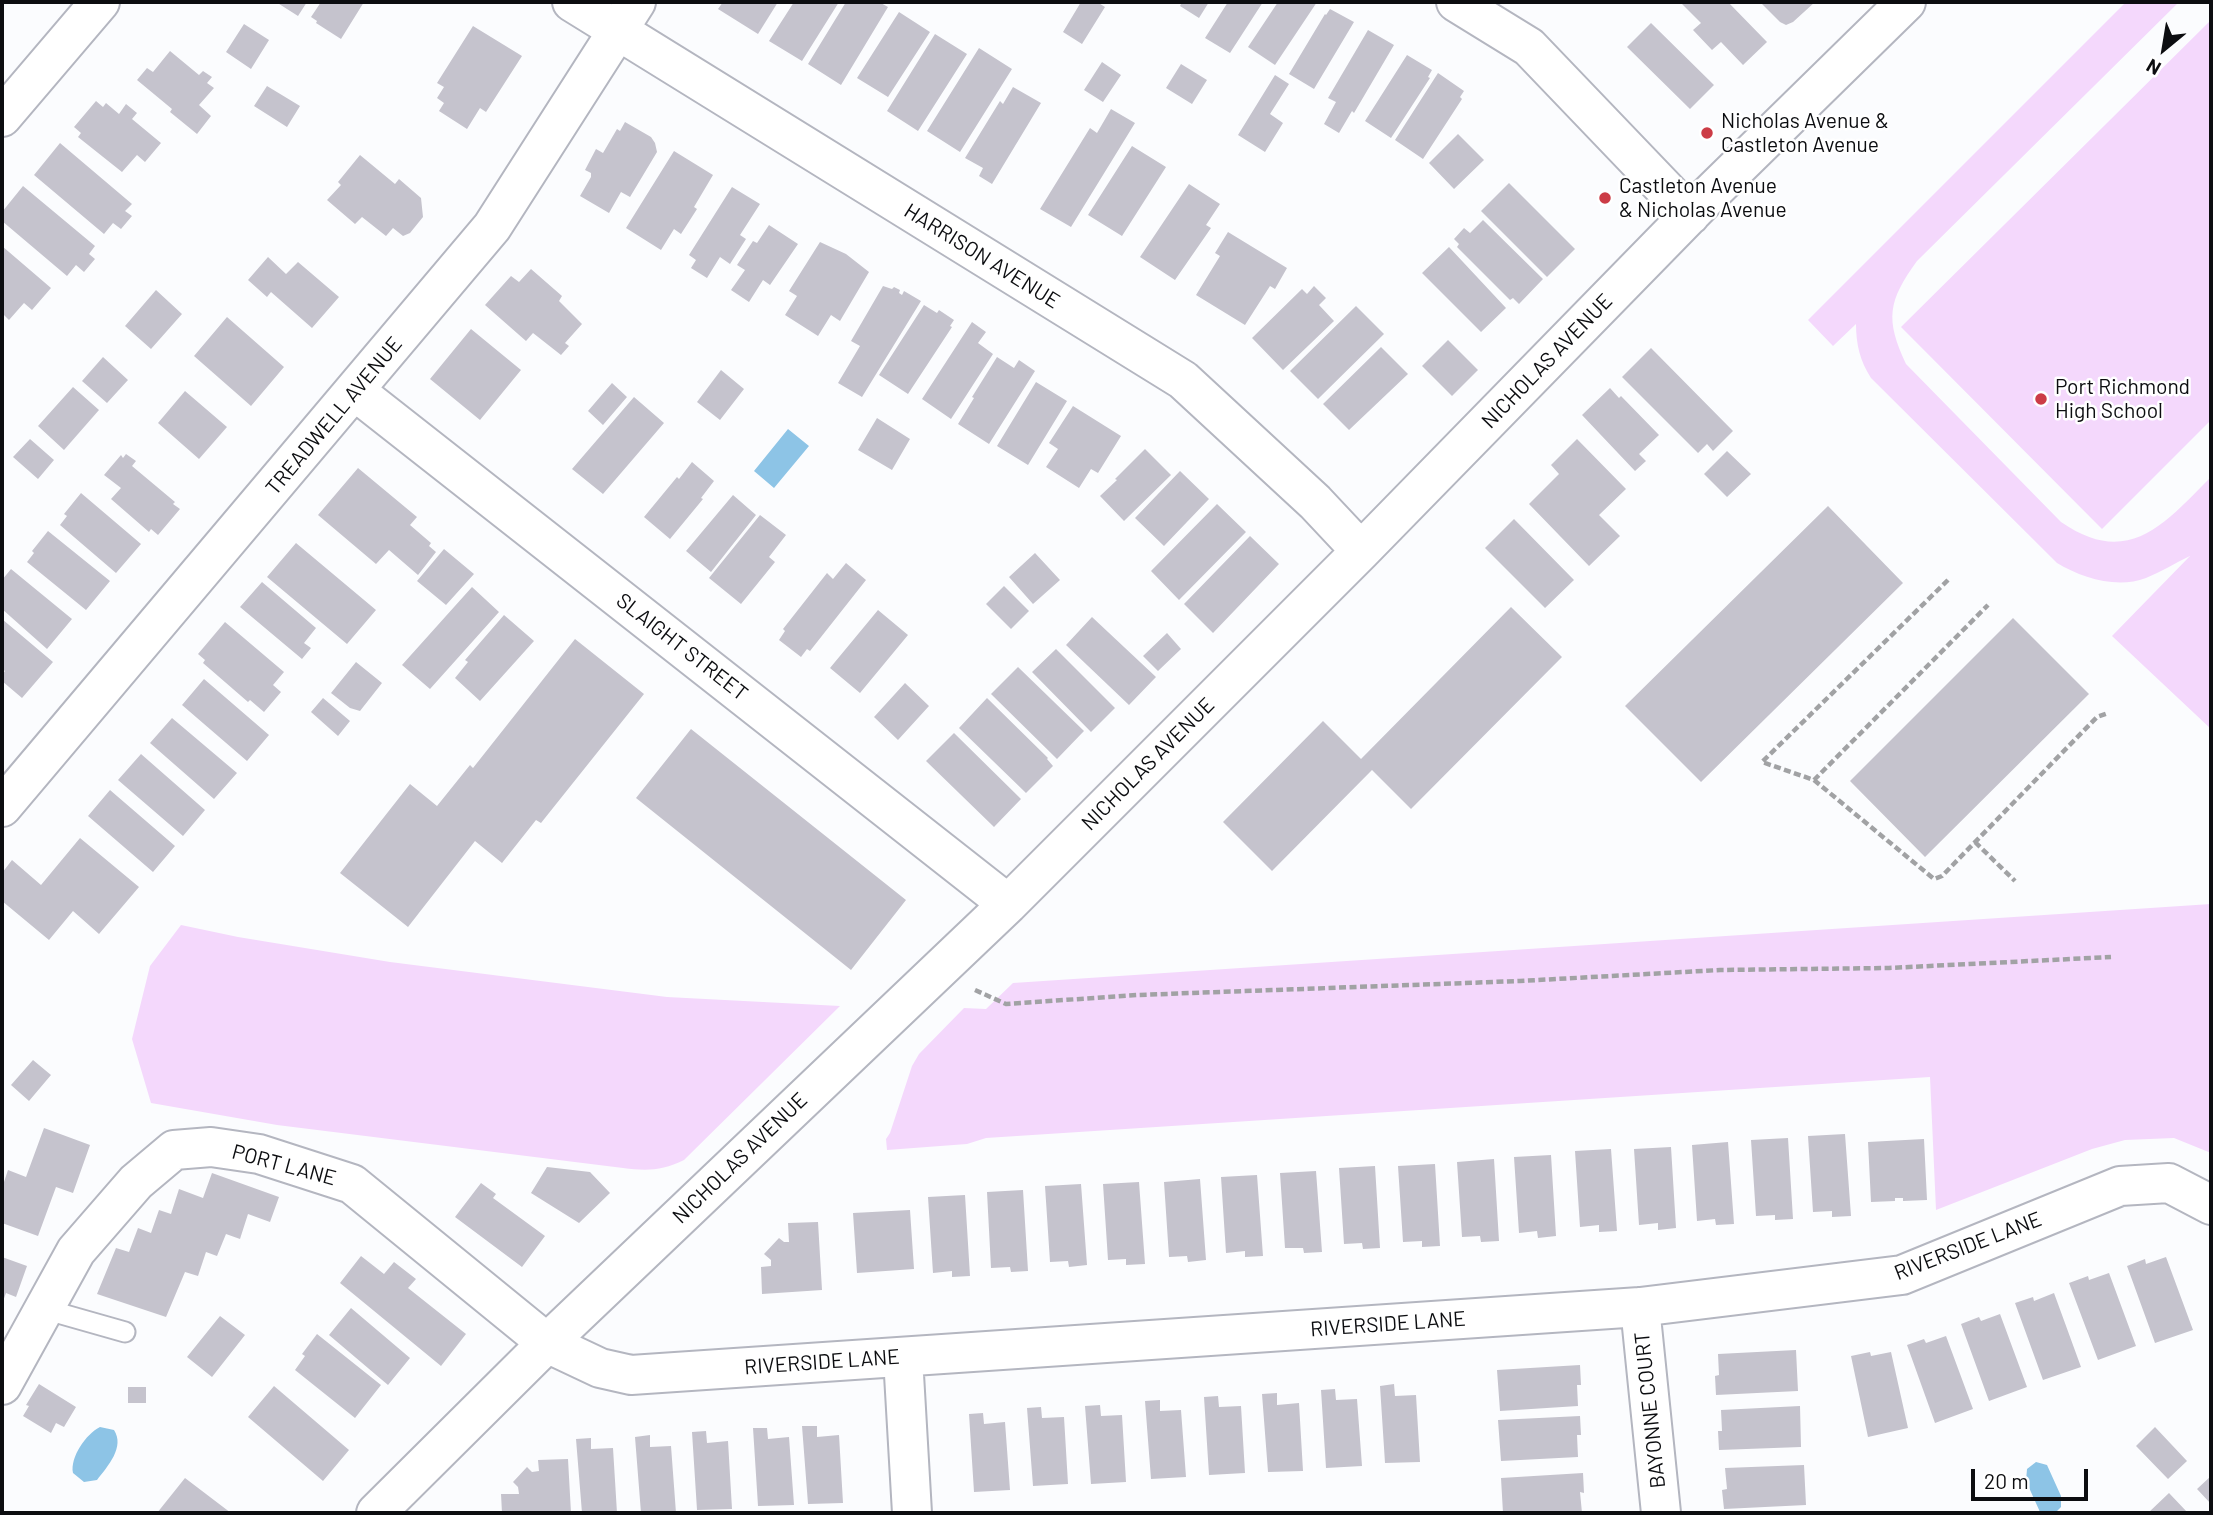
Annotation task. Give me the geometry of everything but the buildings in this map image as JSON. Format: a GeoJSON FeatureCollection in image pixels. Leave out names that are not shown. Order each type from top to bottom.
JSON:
{"type":"FeatureCollection","features":[{"type":"Feature","properties":{"kind":"street"},"geometry":{"type":"LineString","coordinates":[[2,117],[100,2]]}},
{"type":"Feature","properties":{"kind":"street","name":"HARRISON AVENUE"},"geometry":{"type":"LineString","coordinates":[[572,2],[627,16],[1183,380],[1315,502],[1361,551]]}},
{"type":"Feature","properties":{"kind":"street"},"geometry":{"type":"LineString","coordinates":[[1456,2],[1529,47],[1690,215]]}},
{"type":"Feature","properties":{"kind":"street","name":"NICHOLAS AVENUE"},"geometry":{"type":"LineString","coordinates":[[376,1513],[547,1343],[1007,904],[1361,551],[1690,215],[1906,2]]}},
{"type":"Feature","properties":{"kind":"street","name":"TREADWELL AVENUE"},"geometry":{"type":"LineString","coordinates":[[2,807],[492,227],[627,16]]}},
{"type":"Feature","properties":{"kind":"street","name":"SLAIGHT STREET"},"geometry":{"type":"LineString","coordinates":[[355,391],[1007,904]]}},
{"type":"Feature","properties":{"kind":"street","name":"PORT LANE"},"geometry":{"type":"LineString","coordinates":[[2,1385],[76,1251],[136,1182],[174,1150],[211,1147],[259,1154],[352,1184],[547,1343]]}},
{"type":"Feature","properties":{"kind":"street","name":"RIVERSIDE LANE"},"geometry":{"type":"LineString","coordinates":[[547,1343],[600,1368],[631,1375],[1640,1307],[1902,1275],[2120,1186],[2169,1183],[2211,1205]]}},
{"type":"Feature","properties":{"kind":"street","name":"BAYONNE COURT"},"geometry":{"type":"LineString","coordinates":[[1640,1307],[1661,1513]]}},
{"type":"Feature","properties":{"kind":"street"},"geometry":{"type":"LineString","coordinates":[[903,1357],[912,1513]]}},
{"type":"Feature","properties":{"kind":"lane"},"geometry":{"type":"LineString","coordinates":[[44,1309],[125,1332]]}},
{"type":"Feature","properties":{"kind":"path"},"geometry":{"type":"LineString","coordinates":[[1948,580],[1762,762],[1814,780],[1934,879],[1942,876],[2097,717],[2108,713]]}},
{"type":"Feature","properties":{"kind":"path"},"geometry":{"type":"LineString","coordinates":[[1814,780],[1988,604]]}},
{"type":"Feature","properties":{"kind":"path"},"geometry":{"type":"LineString","coordinates":[[1975,842],[2015,881]]}},
{"type":"Feature","properties":{"kind":"path"},"geometry":{"type":"LineString","coordinates":[[943,965],[978,992],[1006,1004],[1165,994],[1520,981],[1720,970],[1889,968],[2110,957]]}},
{"type":"Feature","properties":{"kind":"shaded area"},"geometry":{"type":"Polygon","coordinates":[[[2126,2],[2179,2],[1917,261],[1895,299],[1893,322],[1906,364],[2061,522],[2085,535],[2107,541],[2126,541],[2144,534],[2178,510],[2211,477],[2211,729],[2112,636],[2190,556],[2146,578],[2123,582],[2088,577],[2057,563],[1871,378],[1859,352],[1856,324],[1833,346],[1808,320],[2126,2]]]}},
{"type":"Feature","properties":{"kind":"shaded area"},"geometry":{"type":"Polygon","coordinates":[[[2211,20],[2211,420],[2102,529],[1901,327],[2211,20]]]}},
{"type":"Feature","properties":{"kind":"shaded area"},"geometry":{"type":"Polygon","coordinates":[[[2211,904],[2211,1153],[2174,1138],[2125,1140],[2092,1149],[1936,1210],[1930,1077],[986,1138],[967,1144],[887,1150],[886,1139],[912,1066],[919,1054],[964,1008],[986,1009],[1013,983],[2211,904]]]}},
{"type":"Feature","properties":{"kind":"shaded area"},"geometry":{"type":"Polygon","coordinates":[[[181,925],[390,962],[667,997],[840,1006],[684,1160],[668,1166],[639,1170],[277,1125],[151,1103],[132,1039],[150,966],[181,925]]]}},
{"type":"Feature","properties":{"kind":"water"},"geometry":{"type":"Polygon","coordinates":[[[788,429],[809,446],[774,488],[754,471],[788,429]]]}},
{"type":"Feature","properties":{"kind":"water"},"geometry":{"type":"Polygon","coordinates":[[[100,1427],[114,1430],[118,1443],[116,1450],[97,1480],[84,1482],[73,1473],[74,1460],[85,1440],[100,1427]]]}},
{"type":"Feature","properties":{"kind":"water"},"geometry":{"type":"Polygon","coordinates":[[[2036,1462],[2047,1465],[2061,1496],[2061,1507],[2055,1513],[2040,1512],[2026,1481],[2027,1469],[2036,1462]]]}},
{"type":"Feature","properties":{"kind":"place","name":"Nicholas Avenue & Castleton Avenue"},"geometry":{"type":"Point","coordinates":[1707,133]}},
{"type":"Feature","properties":{"kind":"place","name":"Castleton Avenue & Nicholas Avenue"},"geometry":{"type":"Point","coordinates":[1605,198]}},
{"type":"Feature","properties":{"kind":"place","name":"Port Richmond High School"},"geometry":{"type":"Point","coordinates":[2041,399]}}]}
